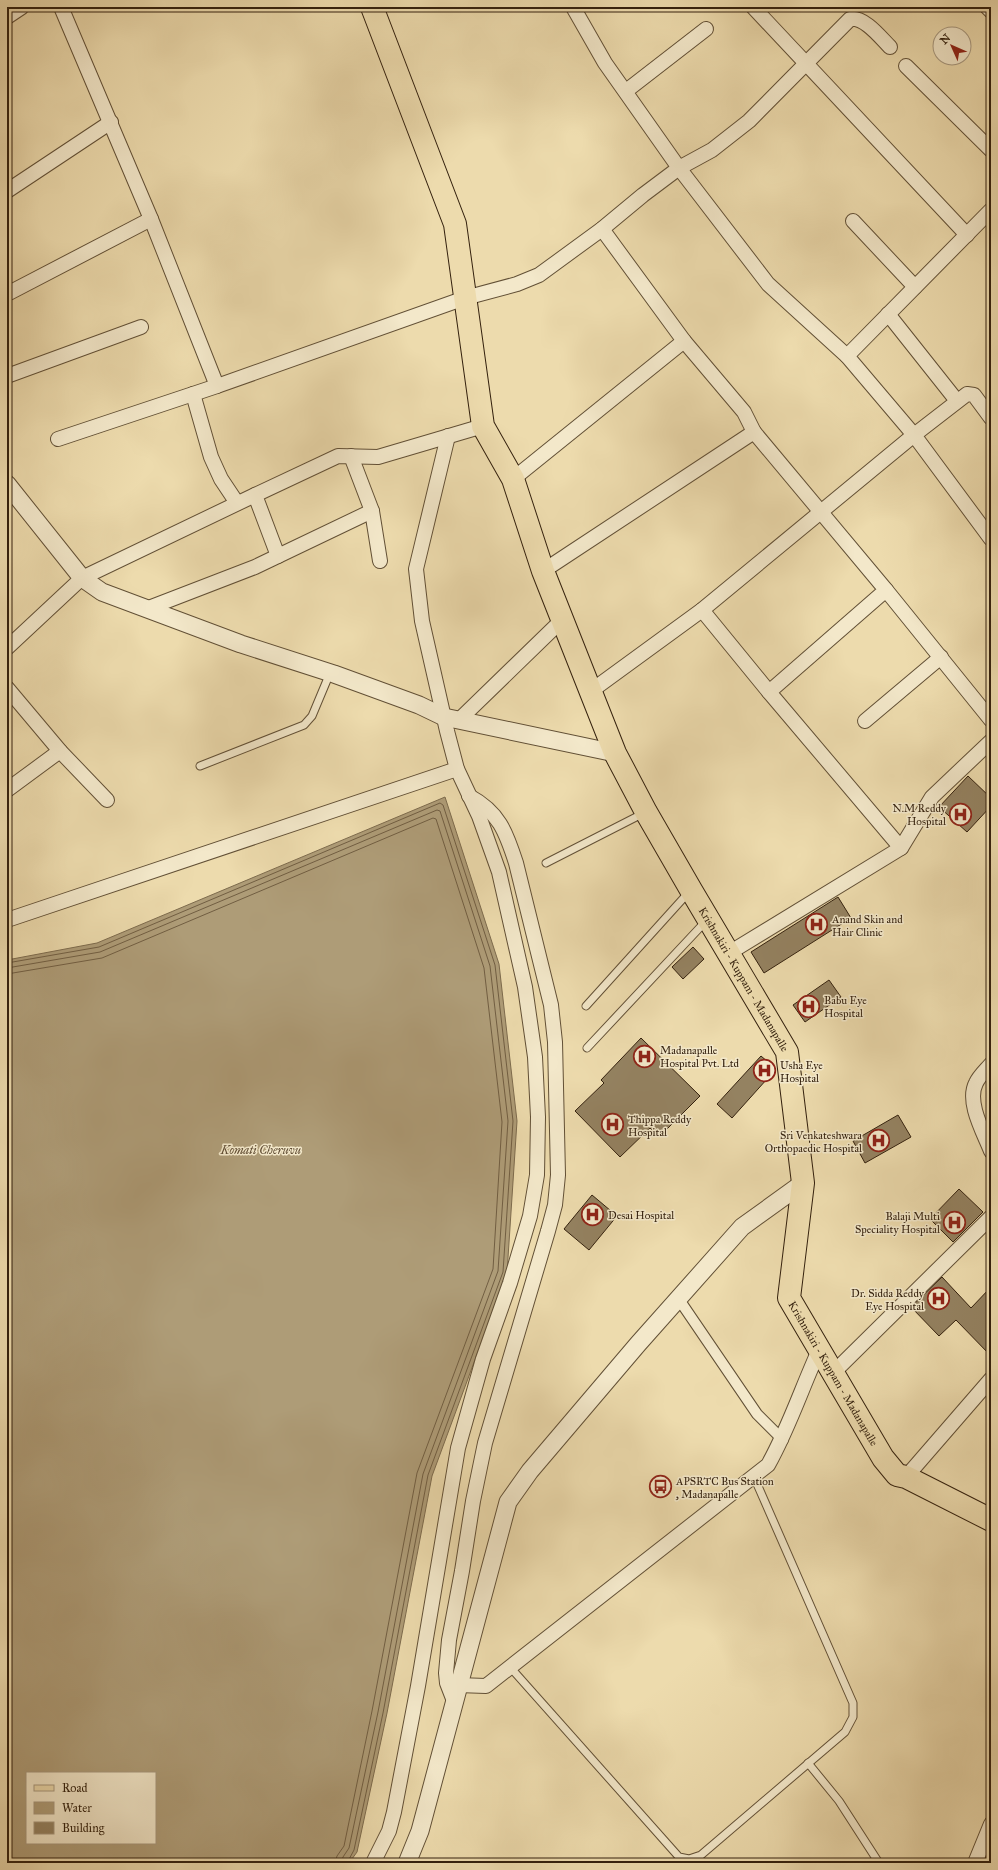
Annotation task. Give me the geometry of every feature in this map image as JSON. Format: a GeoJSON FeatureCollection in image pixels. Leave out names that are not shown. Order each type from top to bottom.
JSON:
{"type":"FeatureCollection","features":[{"type":"Feature","properties":{"kind":"main road"},"geometry":{"type":"LineString","coordinates":[[372,7],[455,224],[483,426]]}},
{"type":"Feature","properties":{"kind":"main road","name":"Krishnakiri - Kuppam - Madanapalle"},"geometry":{"type":"LineString","coordinates":[[483,426],[514,479],[543,571],[561,621],[591,691],[615,753],[690,890],[787,1052],[803,1183],[789,1298],[820,1348],[883,1458],[896,1475],[906,1477],[991,1520]]}},
{"type":"Feature","properties":{"kind":"street"},"geometry":{"type":"LineString","coordinates":[[7,17],[22,7]]}},
{"type":"Feature","properties":{"kind":"street"},"geometry":{"type":"LineString","coordinates":[[61,7],[151,219],[217,386]]}},
{"type":"Feature","properties":{"kind":"street"},"geometry":{"type":"LineString","coordinates":[[753,7],[966,235]]}},
{"type":"Feature","properties":{"kind":"street"},"geometry":{"type":"LineString","coordinates":[[987,7],[991,12]]}},
{"type":"Feature","properties":{"kind":"street"},"geometry":{"type":"LineString","coordinates":[[575,8],[606,63],[679,168],[768,284],[847,356],[914,435],[991,539]]}},
{"type":"Feature","properties":{"kind":"street"},"geometry":{"type":"LineString","coordinates":[[58,439],[217,386],[465,298],[516,284],[539,275],[602,229],[679,168],[712,150],[749,121],[850,19],[856,18],[862,22],[890,47]]}},
{"type":"Feature","properties":{"kind":"street"},"geometry":{"type":"LineString","coordinates":[[626,91],[706,29]]}},
{"type":"Feature","properties":{"kind":"street"},"geometry":{"type":"LineString","coordinates":[[906,66],[991,150]]}},
{"type":"Feature","properties":{"kind":"street"},"geometry":{"type":"LineString","coordinates":[[7,191],[110,122]]}},
{"type":"Feature","properties":{"kind":"street"},"geometry":{"type":"LineString","coordinates":[[847,356],[991,210]]}},
{"type":"Feature","properties":{"kind":"street"},"geometry":{"type":"LineString","coordinates":[[7,294],[151,219]]}},
{"type":"Feature","properties":{"kind":"street"},"geometry":{"type":"LineString","coordinates":[[853,221],[915,287]]}},
{"type":"Feature","properties":{"kind":"street"},"geometry":{"type":"LineString","coordinates":[[602,229],[684,341],[744,412],[754,432],[886,590],[991,720]]}},
{"type":"Feature","properties":{"kind":"street"},"geometry":{"type":"LineString","coordinates":[[888,314],[957,401]]}},
{"type":"Feature","properties":{"kind":"street"},"geometry":{"type":"LineString","coordinates":[[7,376],[141,328]]}},
{"type":"Feature","properties":{"kind":"street"},"geometry":{"type":"LineString","coordinates":[[514,479],[684,341]]}},
{"type":"Feature","properties":{"kind":"street"},"geometry":{"type":"LineString","coordinates":[[193,394],[211,456],[221,479],[237,503]]}},
{"type":"Feature","properties":{"kind":"street"},"geometry":{"type":"LineString","coordinates":[[591,691],[702,610],[966,394],[974,395],[991,418]]}},
{"type":"Feature","properties":{"kind":"street"},"geometry":{"type":"LineString","coordinates":[[7,648],[82,578],[237,503],[338,456],[378,457],[483,426]]}},
{"type":"Feature","properties":{"kind":"street"},"geometry":{"type":"LineString","coordinates":[[543,571],[754,432]]}},
{"type":"Feature","properties":{"kind":"street"},"geometry":{"type":"LineString","coordinates":[[373,1863],[389,1831],[394,1812],[423,1655],[458,1448],[483,1359],[510,1283],[530,1216],[537,1175],[538,1117],[535,1057],[525,987],[499,872],[479,816],[457,769],[452,718],[422,621],[416,569],[448,436]]}},
{"type":"Feature","properties":{"kind":"street"},"geometry":{"type":"LineString","coordinates":[[351,456],[372,511],[380,561]]}},
{"type":"Feature","properties":{"kind":"street"},"geometry":{"type":"LineString","coordinates":[[7,484],[82,578],[102,592],[241,644],[330,673],[452,718],[615,753]]}},
{"type":"Feature","properties":{"kind":"street"},"geometry":{"type":"LineString","coordinates":[[255,495],[278,556]]}},
{"type":"Feature","properties":{"kind":"street"},"geometry":{"type":"LineString","coordinates":[[146,609],[255,567],[372,511]]}},
{"type":"Feature","properties":{"kind":"street"},"geometry":{"type":"LineString","coordinates":[[769,692],[886,590]]}},
{"type":"Feature","properties":{"kind":"street"},"geometry":{"type":"LineString","coordinates":[[702,610],[900,848]]}},
{"type":"Feature","properties":{"kind":"street"},"geometry":{"type":"LineString","coordinates":[[452,718],[561,621]]}},
{"type":"Feature","properties":{"kind":"street"},"geometry":{"type":"LineString","coordinates":[[865,721],[941,657]]}},
{"type":"Feature","properties":{"kind":"street"},"geometry":{"type":"LineString","coordinates":[[7,688],[60,751],[107,800]]}},
{"type":"Feature","properties":{"kind":"street"},"geometry":{"type":"LineString","coordinates":[[729,953],[900,848],[932,797],[991,741]]}},
{"type":"Feature","properties":{"kind":"street"},"geometry":{"type":"LineString","coordinates":[[7,790],[60,751]]}},
{"type":"Feature","properties":{"kind":"street"},"geometry":{"type":"LineString","coordinates":[[7,920],[457,769]]}},
{"type":"Feature","properties":{"kind":"street"},"geometry":{"type":"LineString","coordinates":[[456,1693],[447,1683],[446,1673],[449,1640],[462,1571],[472,1501],[485,1443],[555,1205],[558,1175],[555,1042],[551,1004],[516,863],[509,842],[495,814],[484,804],[470,796]]}},
{"type":"Feature","properties":{"kind":"street"},"geometry":{"type":"LineString","coordinates":[[990,1145],[973,1104],[973,1094],[976,1084],[991,1064]]}},
{"type":"Feature","properties":{"kind":"street"},"geometry":{"type":"LineString","coordinates":[[408,1863],[420,1831],[508,1502],[530,1471],[678,1298],[742,1227],[803,1183]]}},
{"type":"Feature","properties":{"kind":"street"},"geometry":{"type":"LineString","coordinates":[[833,1373],[991,1217]]}},
{"type":"Feature","properties":{"kind":"street"},"geometry":{"type":"LineString","coordinates":[[678,1298],[757,1414],[782,1440]]}},
{"type":"Feature","properties":{"kind":"street"},"geometry":{"type":"LineString","coordinates":[[456,1693],[486,1686],[768,1465],[782,1440],[807,1375],[820,1348]]}},
{"type":"Feature","properties":{"kind":"street"},"geometry":{"type":"LineString","coordinates":[[906,1477],[991,1379]]}},
{"type":"Feature","properties":{"kind":"street"},"geometry":{"type":"LineString","coordinates":[[975,1863],[991,1824]]}},
{"type":"Feature","properties":{"kind":"lane"},"geometry":{"type":"LineString","coordinates":[[200,766],[304,725],[312,716],[330,673]]}},
{"type":"Feature","properties":{"kind":"lane"},"geometry":{"type":"LineString","coordinates":[[546,863],[646,812]]}},
{"type":"Feature","properties":{"kind":"lane"},"geometry":{"type":"LineString","coordinates":[[586,1006],[690,890]]}},
{"type":"Feature","properties":{"kind":"lane"},"geometry":{"type":"LineString","coordinates":[[587,1048],[707,919]]}},
{"type":"Feature","properties":{"kind":"lane"},"geometry":{"type":"LineString","coordinates":[[510,1667],[681,1860],[701,1855],[845,1732],[853,1717],[853,1703],[754,1477]]}},
{"type":"Feature","properties":{"kind":"lane"},"geometry":{"type":"LineString","coordinates":[[808,1763],[840,1801],[879,1863]]}},
{"type":"Feature","properties":{"kind":"water","name":"Komati Cheruvu"},"geometry":{"type":"Polygon","coordinates":[[[445,797],[499,964],[517,1121],[507,1273],[432,1476],[387,1713],[357,1852],[349,1863],[7,1863],[7,960],[97,943],[445,797]]]}},
{"type":"Feature","properties":{"kind":"building"},"geometry":{"type":"Polygon","coordinates":[[[968,776],[991,798],[991,806],[967,832],[939,807],[968,776]]]}},
{"type":"Feature","properties":{"kind":"building"},"geometry":{"type":"Polygon","coordinates":[[[838,897],[851,918],[764,973],[751,952],[838,897]]]}},
{"type":"Feature","properties":{"kind":"building"},"geometry":{"type":"Polygon","coordinates":[[[693,947],[704,959],[683,979],[672,967],[693,947]]]}},
{"type":"Feature","properties":{"kind":"building"},"geometry":{"type":"Polygon","coordinates":[[[829,980],[841,997],[805,1022],[793,1005],[829,980]]]}},
{"type":"Feature","properties":{"kind":"building"},"geometry":{"type":"Polygon","coordinates":[[[641,1038],[700,1096],[659,1137],[650,1128],[620,1157],[575,1111],[604,1083],[601,1080],[641,1038]]]}},
{"type":"Feature","properties":{"kind":"building"},"geometry":{"type":"Polygon","coordinates":[[[761,1056],[776,1069],[732,1118],[717,1104],[761,1056]]]}},
{"type":"Feature","properties":{"kind":"building"},"geometry":{"type":"Polygon","coordinates":[[[898,1115],[911,1137],[865,1163],[853,1141],[898,1115]]]}},
{"type":"Feature","properties":{"kind":"building"},"geometry":{"type":"Polygon","coordinates":[[[959,1189],[983,1212],[953,1242],[930,1219],[959,1189]]]}},
{"type":"Feature","properties":{"kind":"building"},"geometry":{"type":"Polygon","coordinates":[[[592,1195],[617,1216],[589,1250],[564,1229],[592,1195]]]}},
{"type":"Feature","properties":{"kind":"building"},"geometry":{"type":"Polygon","coordinates":[[[942,1277],[971,1308],[991,1287],[991,1356],[956,1320],[939,1336],[911,1307],[942,1277]]]}},
{"type":"Feature","properties":{"kind":"place","name":"N.M Reddy Hospital"},"geometry":{"type":"Point","coordinates":[961,814]}},
{"type":"Feature","properties":{"kind":"place","name":"Anand Skin and Hair Clinic"},"geometry":{"type":"Point","coordinates":[817,925]}},
{"type":"Feature","properties":{"kind":"place","name":"Babu Eye Hospital"},"geometry":{"type":"Point","coordinates":[809,1006]}},
{"type":"Feature","properties":{"kind":"place","name":"Madanapalle Hospital Pvt. Ltd"},"geometry":{"type":"Point","coordinates":[645,1056]}},
{"type":"Feature","properties":{"kind":"place","name":"Usha Eye Hospital"},"geometry":{"type":"Point","coordinates":[764,1071]}},
{"type":"Feature","properties":{"kind":"place","name":"Thippa Reddy Hospital"},"geometry":{"type":"Point","coordinates":[613,1125]}},
{"type":"Feature","properties":{"kind":"place","name":"Sri Venkateshwara Orthopaedic Hospital"},"geometry":{"type":"Point","coordinates":[878,1141]}},
{"type":"Feature","properties":{"kind":"place","name":"Desai Hospital"},"geometry":{"type":"Point","coordinates":[592,1215]}},
{"type":"Feature","properties":{"kind":"place","name":"Balaji Multi Speciality Hospital"},"geometry":{"type":"Point","coordinates":[955,1222]}},
{"type":"Feature","properties":{"kind":"place","name":"Dr. Sidda Reddy Eye Hospital"},"geometry":{"type":"Point","coordinates":[939,1299]}},
{"type":"Feature","properties":{"kind":"place","name":"APSRTC Bus Station , Madanapalle"},"geometry":{"type":"Point","coordinates":[661,1487]}}]}
